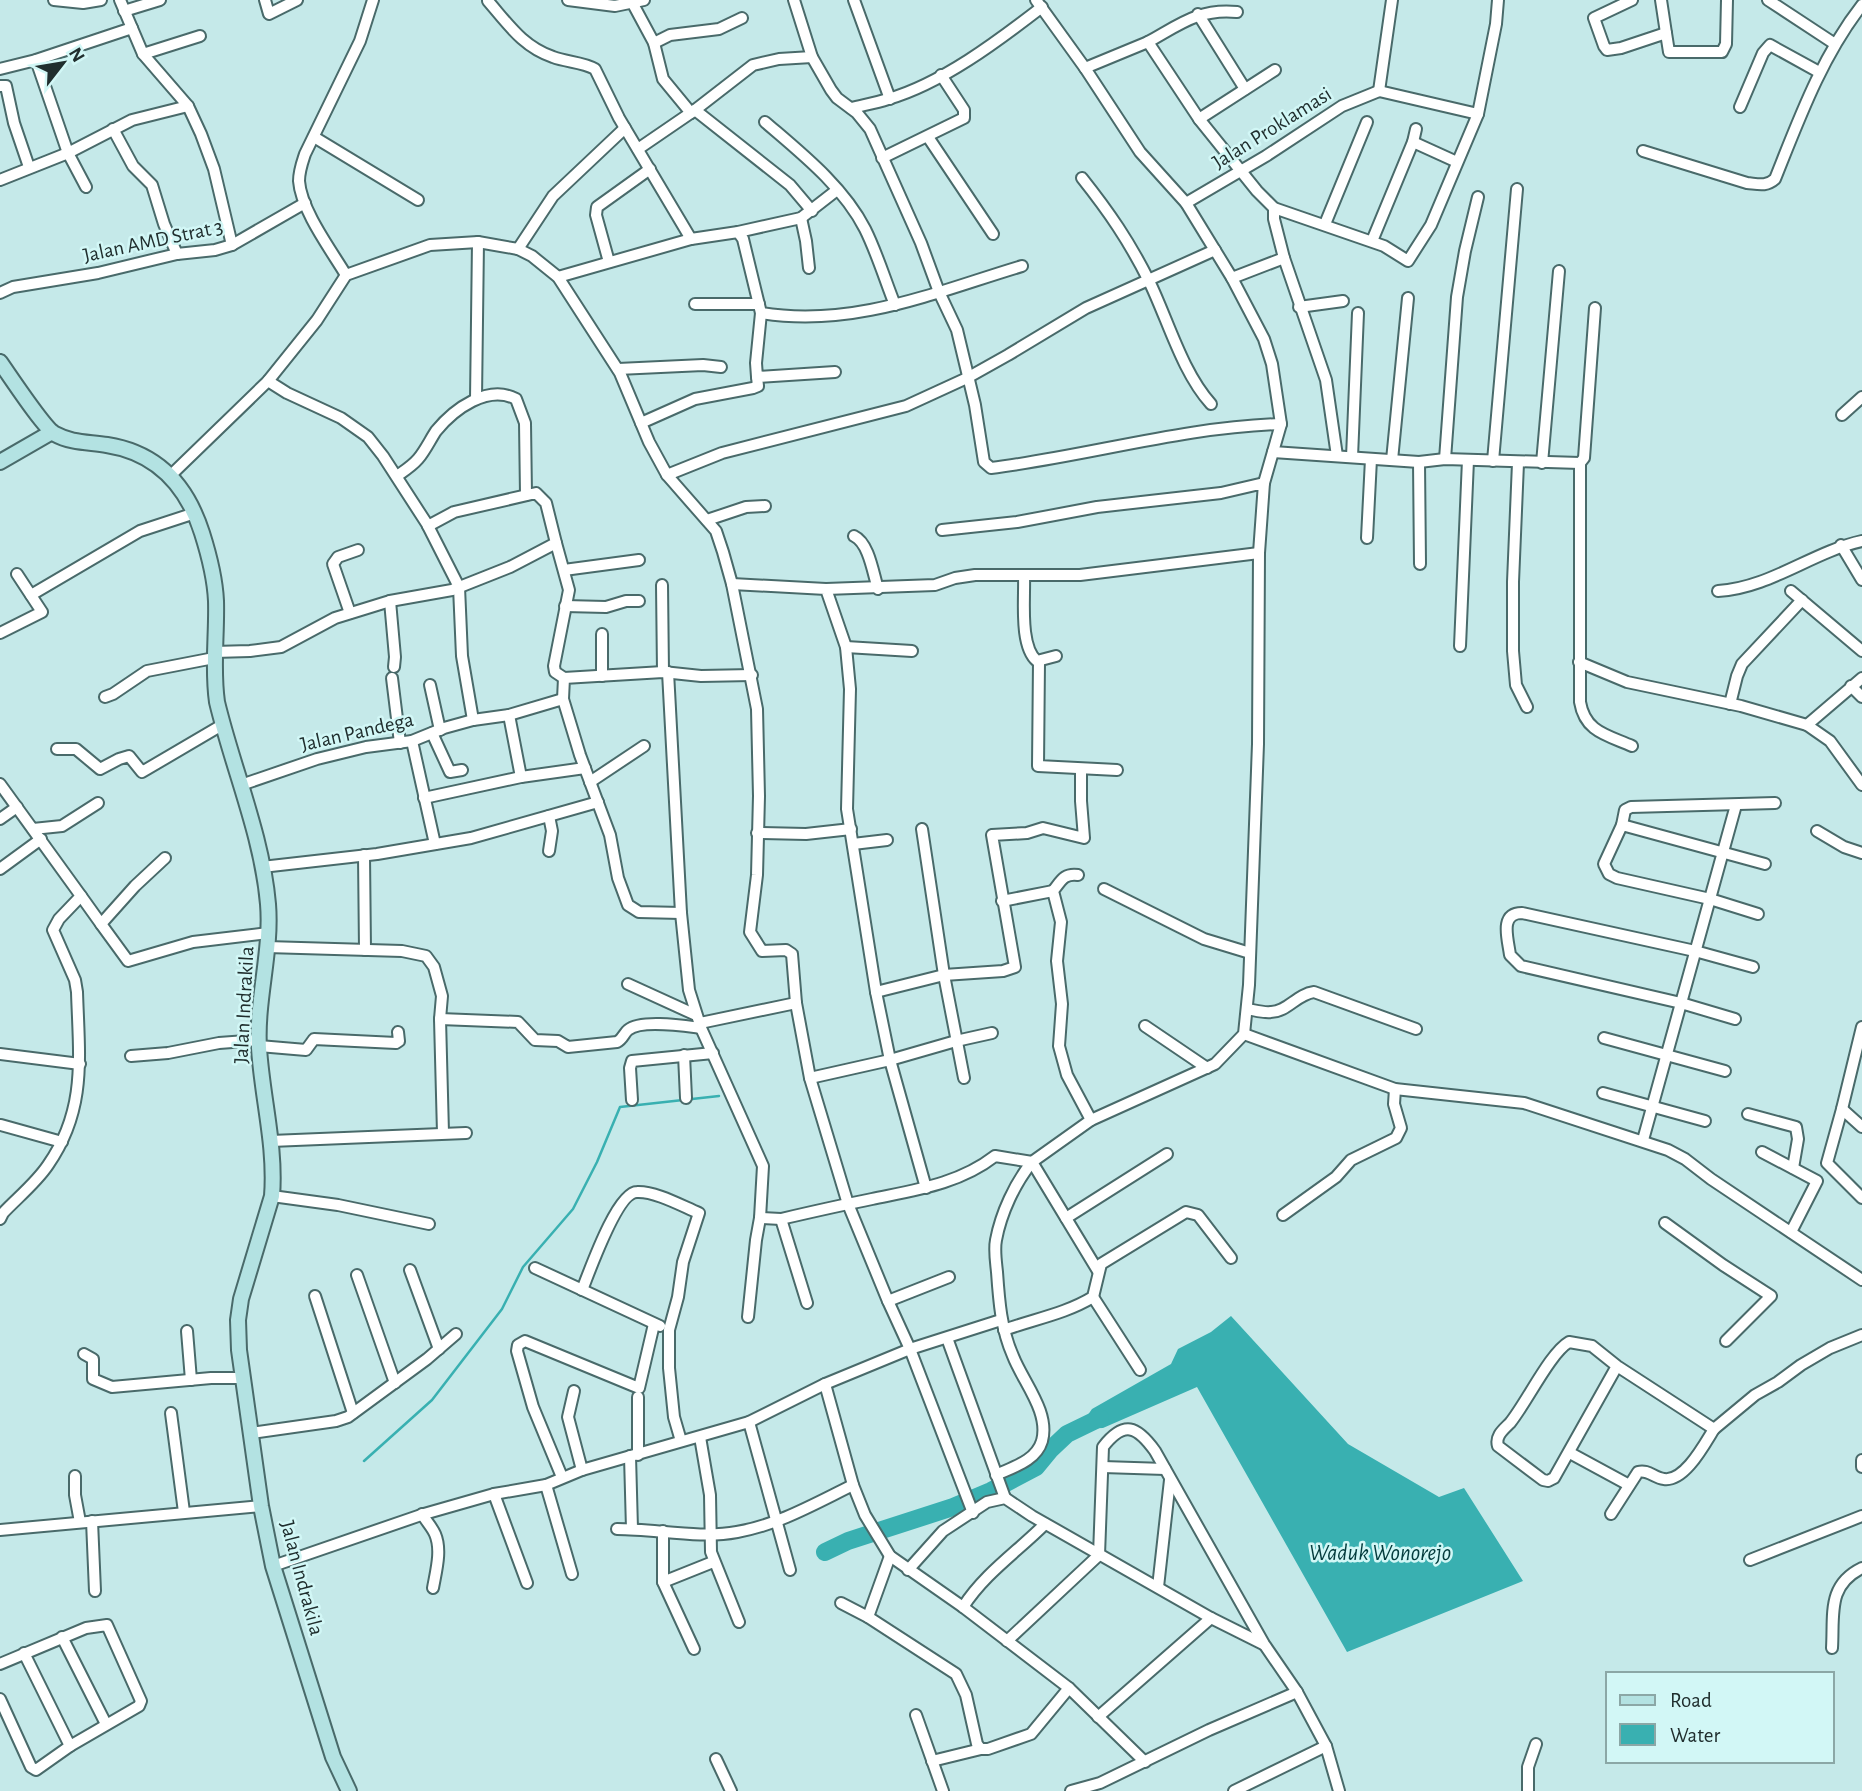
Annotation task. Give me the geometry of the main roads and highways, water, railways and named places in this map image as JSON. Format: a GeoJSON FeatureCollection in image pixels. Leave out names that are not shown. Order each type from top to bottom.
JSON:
{"type":"FeatureCollection","features":[{"type":"Feature","properties":{"kind":"water","name":"Waduk Wonorejo"},"geometry":{"type":"Polygon","coordinates":[[[1231,1316],[1348,1444],[1439,1497],[1464,1488],[1523,1581],[1347,1652],[1197,1387],[1103,1428],[1078,1429],[1092,1409],[1171,1364],[1178,1349],[1211,1332],[1231,1316]]]}},
{"type":"Feature","properties":{"kind":"waterway"},"geometry":{"type":"LineString","coordinates":[[364,1461],[432,1400],[502,1309],[523,1267],[573,1209],[597,1162],[620,1107],[719,1096]]}},
{"type":"Feature","properties":{"kind":"waterway"},"geometry":{"type":"LineString","coordinates":[[825,1552],[848,1541],[953,1507],[991,1491],[1036,1467],[1067,1434],[1100,1418]]}}]}
